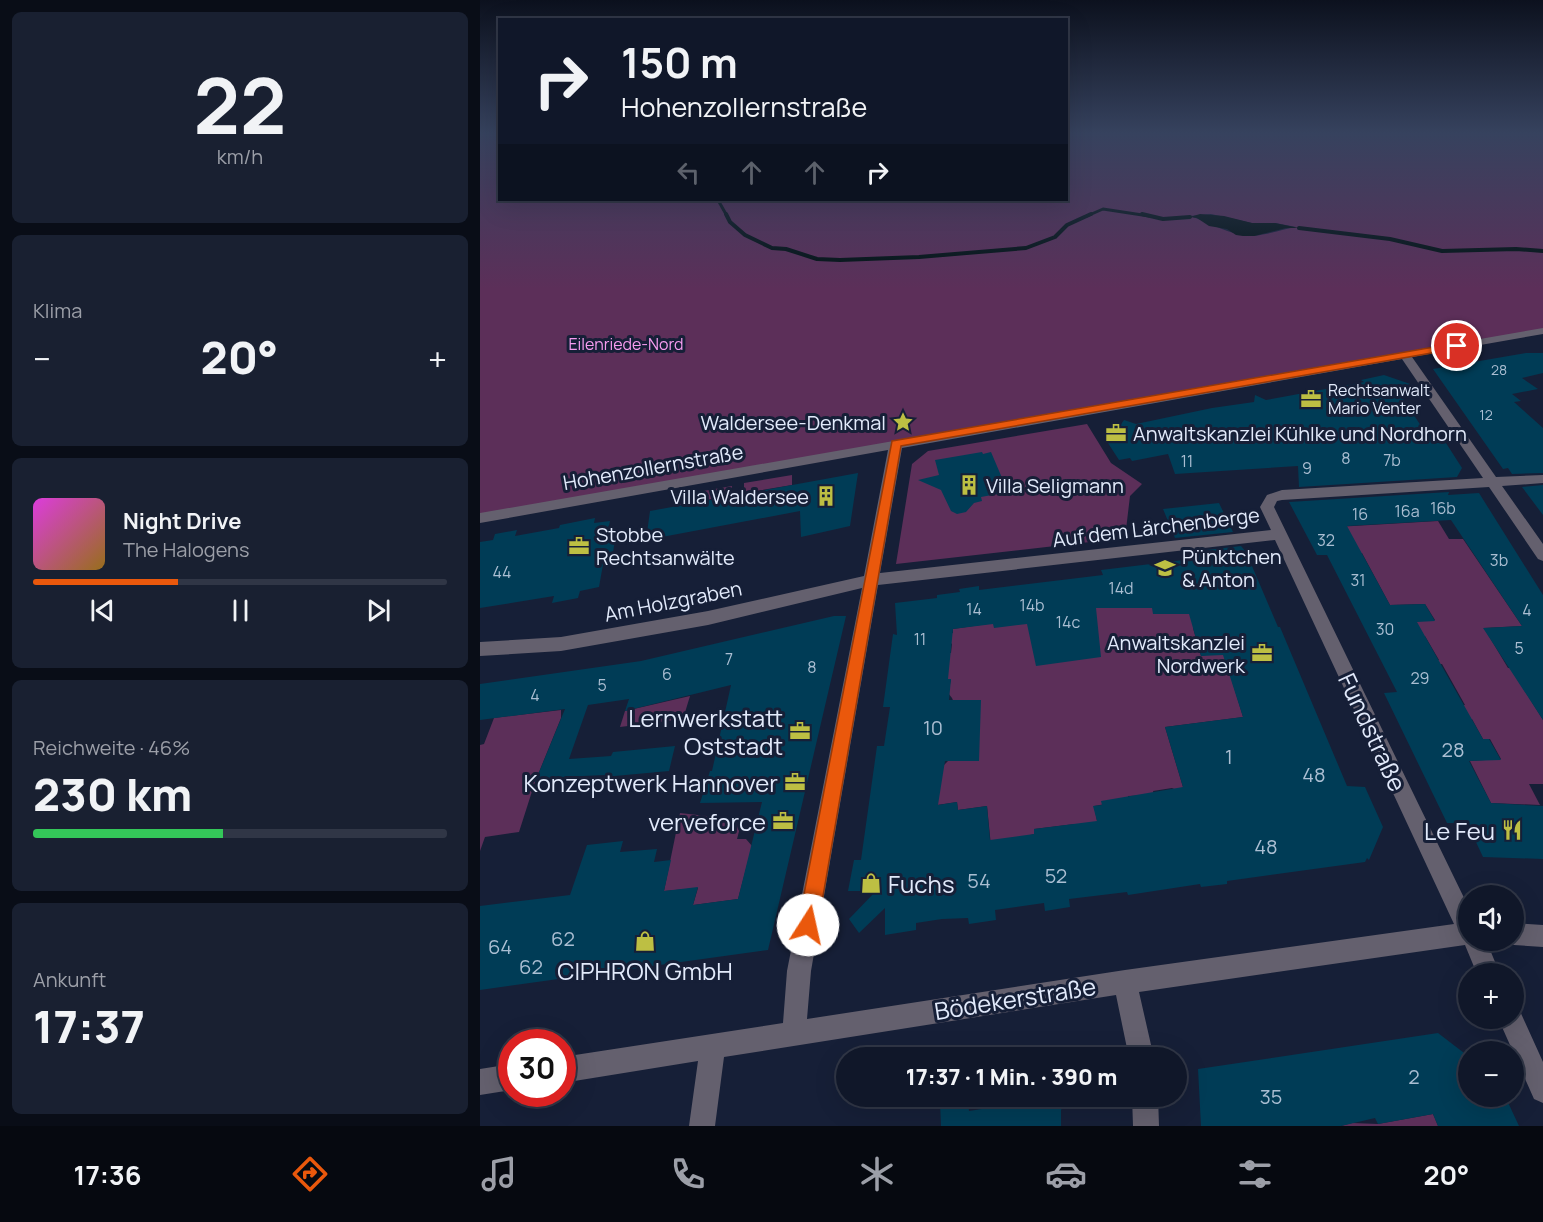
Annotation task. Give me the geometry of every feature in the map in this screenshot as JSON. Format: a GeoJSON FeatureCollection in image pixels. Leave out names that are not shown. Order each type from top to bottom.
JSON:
{"type":"FeatureCollection","features":[{"type":"Feature","properties":{"kind":"street","name":"Hohenzollernstraße"},"geometry":{"type":"LineString","coordinates":[[480,518],[1543,331]]}},
{"type":"Feature","properties":{"kind":"street"},"geometry":{"type":"LineString","coordinates":[[1405,355],[1543,555]]}},
{"type":"Feature","properties":{"kind":"street"},"geometry":{"type":"LineString","coordinates":[[794,1032],[799,971],[896,444]]}},
{"type":"Feature","properties":{"kind":"street","name":"Auf dem Lärchenberge"},"geometry":{"type":"LineString","coordinates":[[872,580],[1279,534],[1267,507],[1272,498],[1282,495],[1543,479]]}},
{"type":"Feature","properties":{"kind":"street","name":"Fundstraße"},"geometry":{"type":"LineString","coordinates":[[1279,534],[1458,910]]}},
{"type":"Feature","properties":{"kind":"street","name":"Am Holzgraben"},"geometry":{"type":"LineString","coordinates":[[480,649],[561,644],[685,622],[872,580]]}},
{"type":"Feature","properties":{"kind":"street","name":"Bödekerstraße"},"geometry":{"type":"LineString","coordinates":[[576,1068],[1125,981],[1458,932]]}},
{"type":"Feature","properties":{"kind":"street"},"geometry":{"type":"LineString","coordinates":[[1524,935],[1543,936]]}},
{"type":"Feature","properties":{"kind":"street"},"geometry":{"type":"LineString","coordinates":[[1125,981],[1140,1047]]}},
{"type":"Feature","properties":{"kind":"street"},"geometry":{"type":"LineString","coordinates":[[1515,1029],[1543,1090]]}},
{"type":"Feature","properties":{"kind":"street"},"geometry":{"type":"LineString","coordinates":[[702,1126],[713,1046]]}},
{"type":"Feature","properties":{"kind":"street"},"geometry":{"type":"LineString","coordinates":[[480,1082],[498,1079]]}},
{"type":"Feature","properties":{"kind":"street"},"geometry":{"type":"LineString","coordinates":[[1145,1107],[1146,1126]]}},
{"type":"Feature","properties":{"kind":"green space","name":"Eilenriede-Nord"},"geometry":{"type":"Polygon","coordinates":[[[480,185],[498,185],[498,201],[1068,201],[1068,185],[1543,185],[1543,331],[480,518],[480,185]],[[1211,214],[1190,216],[1229,232],[1246,236],[1296,227],[1275,223],[1252,223],[1211,214]]]}},
{"type":"Feature","properties":{"kind":"green space"},"geometry":{"type":"Polygon","coordinates":[[[1087,424],[1111,463],[1142,484],[1130,496],[1125,538],[896,564],[912,464],[928,451],[1087,424]]]}},
{"type":"Feature","properties":{"kind":"green space"},"geometry":{"type":"Polygon","coordinates":[[[792,475],[792,485],[744,493],[744,483],[792,475]]]}},
{"type":"Feature","properties":{"kind":"green space"},"geometry":{"type":"Polygon","coordinates":[[[732,486],[732,495],[680,505],[680,495],[732,486]]]}},
{"type":"Feature","properties":{"kind":"green space"},"geometry":{"type":"Polygon","coordinates":[[[1438,521],[1449,539],[1463,539],[1522,626],[1484,628],[1508,668],[1543,669],[1514,674],[1543,720],[1543,784],[1529,784],[1540,805],[1491,803],[1470,761],[1501,759],[1490,739],[1483,739],[1472,719],[1453,720],[1446,707],[1465,705],[1442,664],[1426,665],[1439,660],[1425,636],[1410,637],[1402,622],[1435,620],[1425,604],[1390,605],[1362,553],[1351,553],[1336,527],[1438,521]]]}},
{"type":"Feature","properties":{"kind":"green space"},"geometry":{"type":"Polygon","coordinates":[[[1166,597],[1210,627],[1193,628],[1201,656],[1238,649],[1232,681],[1243,717],[1165,727],[1185,794],[1172,788],[1153,791],[1154,795],[1128,796],[1128,800],[1094,806],[1103,851],[1081,854],[1075,824],[1034,829],[1034,834],[991,846],[987,806],[958,810],[957,802],[937,805],[940,769],[948,761],[979,761],[948,693],[951,680],[944,679],[947,653],[951,653],[952,644],[943,635],[953,633],[953,629],[1096,608],[1120,608],[1166,597]]]}},
{"type":"Feature","properties":{"kind":"green space"},"geometry":{"type":"Polygon","coordinates":[[[690,696],[683,719],[620,727],[625,711],[690,696]]]}},
{"type":"Feature","properties":{"kind":"green space"},"geometry":{"type":"Polygon","coordinates":[[[561,710],[561,718],[535,782],[519,832],[485,837],[480,851],[480,745],[484,744],[494,718],[561,710]]]}},
{"type":"Feature","properties":{"kind":"green space"},"geometry":{"type":"Polygon","coordinates":[[[680,813],[742,820],[737,839],[746,839],[752,846],[738,899],[693,905],[698,888],[664,891],[680,813]]]}},
{"type":"Feature","properties":{"kind":"green space"},"geometry":{"type":"Polygon","coordinates":[[[1433,1114],[1438,1126],[1341,1126],[1352,1123],[1378,1124],[1433,1114]]]}},
{"type":"Feature","properties":{"kind":"shaded area"},"geometry":{"type":"Polygon","coordinates":[[[1200,214],[1299,228],[1286,228],[1254,236],[1243,236],[1236,235],[1227,229],[1209,226],[1197,218],[1190,217],[1200,214]]]}},
{"type":"Feature","properties":{"kind":"building"},"geometry":{"type":"Polygon","coordinates":[[[1526,353],[1543,353],[1543,373],[1522,378],[1538,389],[1512,394],[1521,401],[1514,402],[1543,428],[1543,473],[1512,474],[1508,468],[1503,469],[1433,369],[1526,353]]]}},
{"type":"Feature","properties":{"kind":"building"},"geometry":{"type":"Polygon","coordinates":[[[1384,375],[1419,387],[1423,394],[1400,394],[1423,429],[1427,429],[1436,443],[1446,443],[1462,468],[1457,477],[1299,487],[1298,466],[1175,474],[1168,454],[1132,461],[1130,458],[1119,460],[1106,440],[1113,438],[1108,429],[1119,427],[1124,420],[1136,424],[1254,402],[1255,395],[1266,400],[1364,382],[1361,380],[1384,375]]]}},
{"type":"Feature","properties":{"kind":"building","name":"Villa Seligmann"},"geometry":{"type":"Polygon","coordinates":[[[982,452],[983,454],[991,452],[1008,492],[981,497],[982,501],[974,503],[966,512],[957,514],[951,511],[941,490],[918,480],[939,475],[935,460],[982,452]]]}},
{"type":"Feature","properties":{"kind":"building"},"geometry":{"type":"Polygon","coordinates":[[[858,473],[850,526],[801,537],[800,511],[646,540],[650,511],[858,473]]]}},
{"type":"Feature","properties":{"kind":"building"},"geometry":{"type":"Polygon","coordinates":[[[1543,485],[1543,515],[1522,487],[1543,485]]]}},
{"type":"Feature","properties":{"kind":"building"},"geometry":{"type":"Polygon","coordinates":[[[1449,492],[1448,495],[1479,493],[1543,595],[1543,720],[1483,628],[1522,626],[1451,520],[1347,526],[1390,605],[1425,604],[1435,621],[1417,622],[1483,739],[1489,739],[1501,760],[1469,761],[1491,803],[1543,806],[1543,859],[1483,857],[1467,823],[1447,823],[1384,693],[1397,692],[1327,555],[1317,555],[1289,502],[1449,492]]]}},
{"type":"Feature","properties":{"kind":"building"},"geometry":{"type":"Polygon","coordinates":[[[1219,503],[1233,532],[1175,538],[1163,509],[1219,503]]]}},
{"type":"Feature","properties":{"kind":"building"},"geometry":{"type":"Polygon","coordinates":[[[595,518],[594,523],[610,521],[608,530],[617,529],[612,558],[604,559],[599,587],[580,591],[578,598],[552,603],[554,596],[480,608],[480,542],[493,540],[495,534],[517,530],[515,536],[559,528],[560,525],[595,518]]]}},
{"type":"Feature","properties":{"kind":"building"},"geometry":{"type":"Polygon","coordinates":[[[1241,546],[1246,552],[1347,786],[1365,787],[1383,827],[1369,860],[1367,858],[1365,862],[1227,881],[1227,884],[1201,887],[1200,884],[1128,895],[1127,892],[1069,899],[1070,907],[1045,911],[1044,903],[995,910],[996,920],[969,924],[968,918],[942,919],[916,923],[916,930],[885,935],[885,908],[859,933],[849,919],[876,891],[848,891],[854,860],[861,860],[877,746],[884,746],[890,707],[883,707],[893,634],[897,635],[895,603],[937,598],[937,595],[960,592],[959,589],[979,586],[979,590],[1103,575],[1101,570],[1184,560],[1181,553],[1241,546]],[[1096,608],[1101,657],[1036,666],[1027,624],[994,628],[993,624],[953,629],[948,679],[951,679],[949,700],[981,700],[979,761],[945,761],[938,805],[957,802],[958,810],[987,806],[990,840],[1034,834],[1034,829],[1097,821],[1093,806],[1102,805],[1101,801],[1183,787],[1165,727],[1243,717],[1223,655],[1201,656],[1189,614],[1153,614],[1152,608],[1096,608]]]}},
{"type":"Feature","properties":{"kind":"building"},"geometry":{"type":"Polygon","coordinates":[[[834,616],[846,616],[768,950],[480,990],[480,906],[570,895],[587,845],[623,841],[620,852],[657,849],[654,862],[671,860],[664,891],[698,887],[693,905],[738,899],[762,802],[700,803],[710,771],[712,771],[731,685],[625,711],[629,699],[588,705],[569,759],[611,756],[613,752],[675,746],[669,771],[604,777],[605,775],[561,777],[561,780],[535,782],[565,709],[480,720],[480,684],[641,661],[834,616]]]}},
{"type":"Feature","properties":{"kind":"building"},"geometry":{"type":"Polygon","coordinates":[[[1438,1033],[1458,1048],[1458,1107],[1510,1107],[1519,1126],[1438,1126],[1433,1114],[1378,1124],[1375,1118],[1341,1126],[1201,1126],[1198,1069],[1438,1033]]]}},
{"type":"Feature","properties":{"kind":"building"},"geometry":{"type":"Polygon","coordinates":[[[940,1107],[969,1107],[969,1111],[994,1107],[1063,1107],[1061,1126],[941,1126],[940,1107]]]}},
{"type":"Feature","properties":{"kind":"waterway"},"geometry":{"type":"LineString","coordinates":[[719,201],[727,216]]}},
{"type":"Feature","properties":{"kind":"waterway"},"geometry":{"type":"LineString","coordinates":[[1087,216],[1103,209],[1149,216]]}},
{"type":"Feature","properties":{"kind":"waterway"},"geometry":{"type":"LineString","coordinates":[[727,216],[730,222],[745,235],[772,248],[786,249],[817,259],[840,260],[919,257],[1026,248],[1055,237],[1067,225],[1091,214]]}},
{"type":"Feature","properties":{"kind":"waterway"},"geometry":{"type":"LineString","coordinates":[[1142,214],[1163,219],[1190,217]]}},
{"type":"Feature","properties":{"kind":"waterway"},"geometry":{"type":"LineString","coordinates":[[1299,228],[1390,239],[1442,251],[1516,249],[1543,251]]}},
{"type":"Feature","properties":{"kind":"place","name":"Rechtsanwalt Mario Venter"},"geometry":{"type":"Point","coordinates":[1311,399]}},
{"type":"Feature","properties":{"kind":"place","name":"Waldersee-Denkmal"},"geometry":{"type":"Point","coordinates":[903,422]}},
{"type":"Feature","properties":{"kind":"place","name":"Anwaltskanzlei Kühlke und Nordhorn"},"geometry":{"type":"Point","coordinates":[1116,433]}},
{"type":"Feature","properties":{"kind":"place","name":"Villa Seligmann"},"geometry":{"type":"Point","coordinates":[969,485]}},
{"type":"Feature","properties":{"kind":"place","name":"Villa Waldersee"},"geometry":{"type":"Point","coordinates":[826,496]}},
{"type":"Feature","properties":{"kind":"place","name":"Stobbe Rechtsanwälte"},"geometry":{"type":"Point","coordinates":[579,546]}},
{"type":"Feature","properties":{"kind":"place","name":"Pünktchen & Anton"},"geometry":{"type":"Point","coordinates":[1165,568]}},
{"type":"Feature","properties":{"kind":"place","name":"Anwaltskanzlei Nordwerk"},"geometry":{"type":"Point","coordinates":[1262,653]}},
{"type":"Feature","properties":{"kind":"place","name":"Lernwerkstatt Oststadt"},"geometry":{"type":"Point","coordinates":[800,731]}},
{"type":"Feature","properties":{"kind":"place","name":"Konzeptwerk Hannover"},"geometry":{"type":"Point","coordinates":[795,782]}},
{"type":"Feature","properties":{"kind":"place","name":"verveforce"},"geometry":{"type":"Point","coordinates":[783,821]}},
{"type":"Feature","properties":{"kind":"place","name":"Le Feu"},"geometry":{"type":"Point","coordinates":[1512,830]}},
{"type":"Feature","properties":{"kind":"place","name":"Fuchs"},"geometry":{"type":"Point","coordinates":[871,883]}},
{"type":"Feature","properties":{"kind":"place","name":"CIPHRON GmbH"},"geometry":{"type":"Point","coordinates":[645,941]}},
{"type":"Feature","properties":{"kind":"route"},"geometry":{"type":"LineString","coordinates":[[808,925],[896,444],[1457,346]]}}]}
